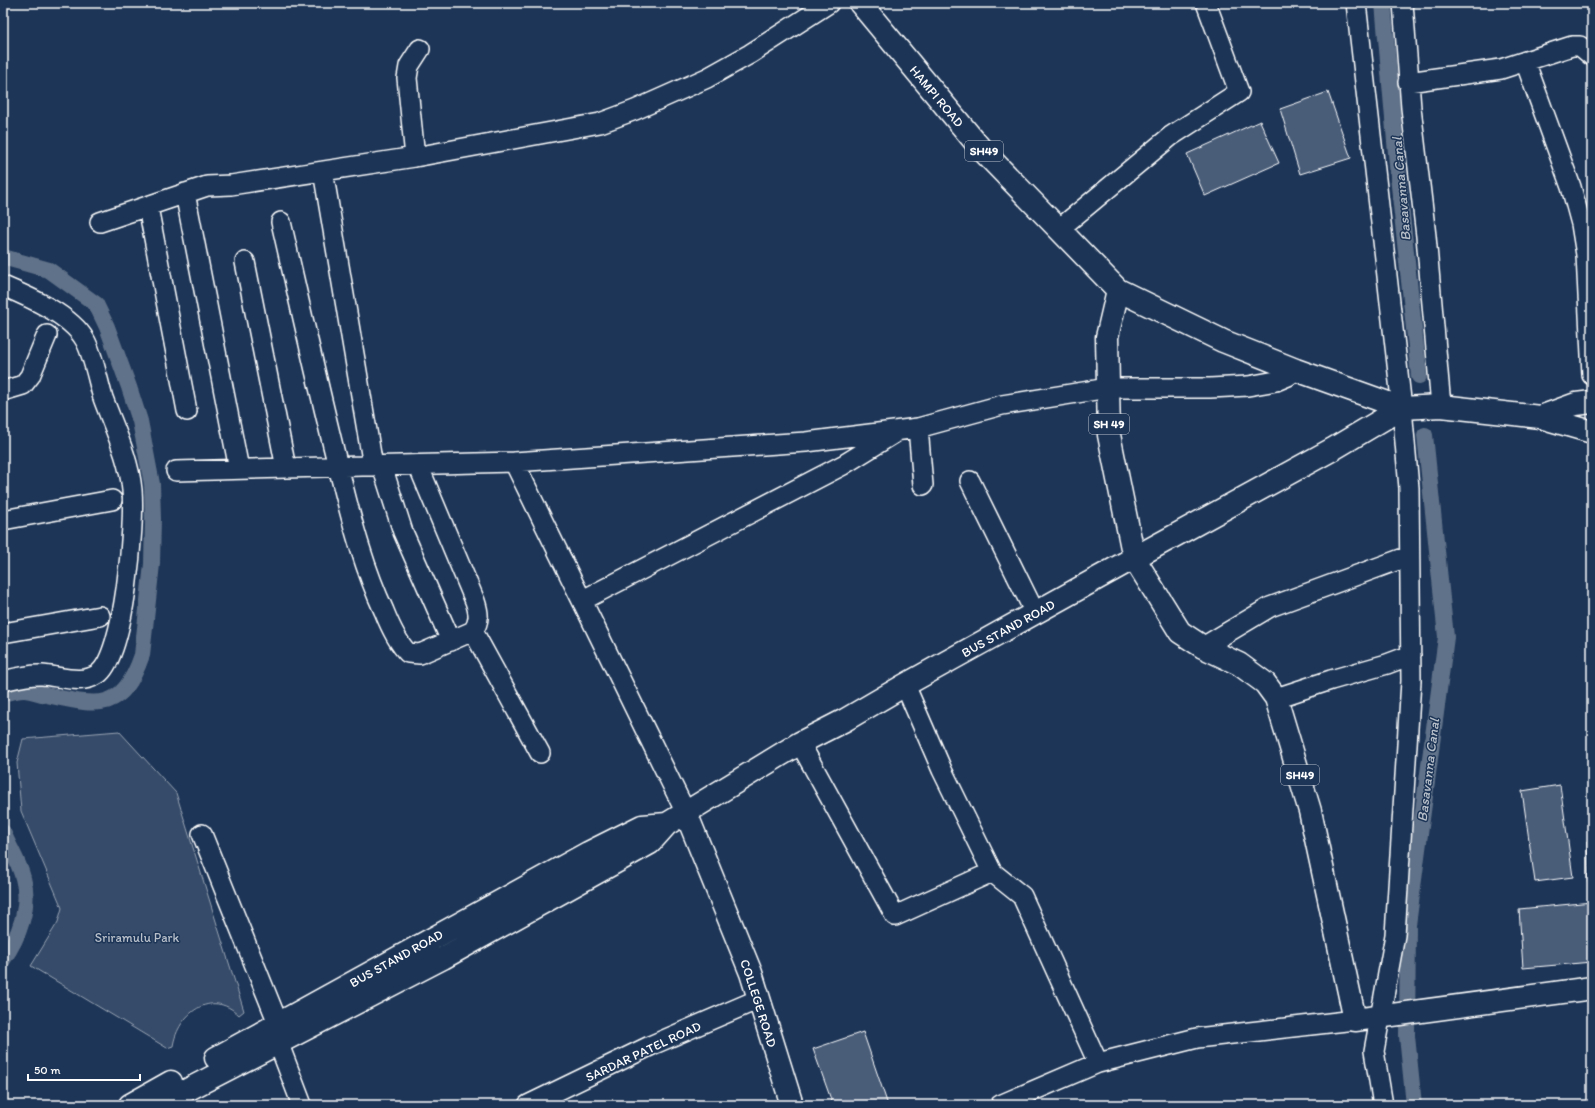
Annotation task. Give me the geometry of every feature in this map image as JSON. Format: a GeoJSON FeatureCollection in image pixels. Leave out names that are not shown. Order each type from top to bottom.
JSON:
{"type":"FeatureCollection","features":[{"type":"Feature","properties":{"kind":"main road","name":"HAMPI ROAD"},"geometry":{"type":"LineString","coordinates":[[860,3],[981,149],[1118,290]]}},
{"type":"Feature","properties":{"kind":"main road"},"geometry":{"type":"LineString","coordinates":[[1118,290],[1222,341],[1296,370],[1402,408],[1441,406],[1540,417],[1592,432]]}},
{"type":"Feature","properties":{"kind":"main road","name":"SH 49"},"geometry":{"type":"LineString","coordinates":[[1118,290],[1107,337],[1109,434],[1134,558]]}},
{"type":"Feature","properties":{"kind":"main road"},"geometry":{"type":"LineString","coordinates":[[1540,417],[1576,404],[1592,402]]}},
{"type":"Feature","properties":{"kind":"main road","name":"BUS STAND ROAD"},"geometry":{"type":"LineString","coordinates":[[158,1105],[278,1033],[588,852],[642,826],[677,819],[800,743],[845,720],[905,685],[1333,449],[1402,408]]}},
{"type":"Feature","properties":{"kind":"main road","name":"SH49"},"geometry":{"type":"LineString","coordinates":[[1134,558],[1180,632],[1203,647],[1240,664],[1265,683],[1276,698],[1310,811],[1355,1020]]}},
{"type":"Feature","properties":{"kind":"main road","name":"COLLEGE ROAD"},"geometry":{"type":"LineString","coordinates":[[677,819],[723,903],[751,973],[792,1105]]}},
{"type":"Feature","properties":{"kind":"main road"},"geometry":{"type":"LineString","coordinates":[[1355,1020],[1592,988]]}},
{"type":"Feature","properties":{"kind":"main road","name":"BUS STAND ROAD"},"geometry":{"type":"LineString","coordinates":[[130,1105],[278,1033]]}},
{"type":"Feature","properties":{"kind":"street"},"geometry":{"type":"LineString","coordinates":[[100,222],[207,186],[231,185],[323,171],[600,123],[635,110],[707,78],[829,3]]}},
{"type":"Feature","properties":{"kind":"street"},"geometry":{"type":"LineString","coordinates":[[1059,228],[1171,136],[1239,92],[1206,3]]}},
{"type":"Feature","properties":{"kind":"street"},"geometry":{"type":"LineString","coordinates":[[1356,3],[1402,408],[1409,488],[1411,681],[1395,935],[1384,1017],[1374,1051],[1383,1105]]}},
{"type":"Feature","properties":{"kind":"street"},"geometry":{"type":"LineString","coordinates":[[1403,3],[1408,82],[1426,236],[1441,406]]}},
{"type":"Feature","properties":{"kind":"street"},"geometry":{"type":"LineString","coordinates":[[1408,82],[1501,69],[1572,46],[1580,46],[1592,56]]}},
{"type":"Feature","properties":{"kind":"street"},"geometry":{"type":"LineString","coordinates":[[415,156],[407,78],[409,66],[420,49]]}},
{"type":"Feature","properties":{"kind":"street"},"geometry":{"type":"LineString","coordinates":[[1525,61],[1571,187],[1581,224],[1586,256],[1592,375]]}},
{"type":"Feature","properties":{"kind":"street"},"geometry":{"type":"LineString","coordinates":[[323,171],[378,466],[403,532],[451,641]]}},
{"type":"Feature","properties":{"kind":"street"},"geometry":{"type":"LineString","coordinates":[[185,193],[239,470]]}},
{"type":"Feature","properties":{"kind":"street"},"geometry":{"type":"LineString","coordinates":[[148,207],[187,412]]}},
{"type":"Feature","properties":{"kind":"street"},"geometry":{"type":"LineString","coordinates":[[281,222],[338,467],[354,529],[372,585],[403,648],[408,653],[420,654],[473,631],[477,625],[479,613],[418,465]]}},
{"type":"Feature","properties":{"kind":"street"},"geometry":{"type":"LineString","coordinates":[[245,262],[286,468]]}},
{"type":"Feature","properties":{"kind":"street"},"geometry":{"type":"LineString","coordinates":[[3,286],[19,293],[60,316],[75,326],[86,340],[103,397],[128,467],[132,489],[133,514],[122,614],[117,636],[107,664],[98,674],[89,679],[40,675],[3,681]]}},
{"type":"Feature","properties":{"kind":"street"},"geometry":{"type":"LineString","coordinates":[[3,391],[23,385],[30,376],[47,335]]}},
{"type":"Feature","properties":{"kind":"street"},"geometry":{"type":"LineString","coordinates":[[176,471],[514,462],[798,443],[908,429],[1002,405],[1108,388],[1210,388],[1248,386],[1276,381],[1288,376],[1296,370]]}},
{"type":"Feature","properties":{"kind":"street"},"geometry":{"type":"LineString","coordinates":[[583,600],[843,465],[908,429]]}},
{"type":"Feature","properties":{"kind":"street"},"geometry":{"type":"LineString","coordinates":[[908,429],[923,485]]}},
{"type":"Feature","properties":{"kind":"street"},"geometry":{"type":"LineString","coordinates":[[843,465],[845,437]]}},
{"type":"Feature","properties":{"kind":"street"},"geometry":{"type":"LineString","coordinates":[[514,462],[583,600],[677,819]]}},
{"type":"Feature","properties":{"kind":"street"},"geometry":{"type":"LineString","coordinates":[[970,481],[1035,613]]}},
{"type":"Feature","properties":{"kind":"street"},"geometry":{"type":"LineString","coordinates":[[3,520],[112,500]]}},
{"type":"Feature","properties":{"kind":"street"},"geometry":{"type":"LineString","coordinates":[[1203,647],[1270,607],[1409,556]]}},
{"type":"Feature","properties":{"kind":"street"},"geometry":{"type":"LineString","coordinates":[[3,633],[100,616]]}},
{"type":"Feature","properties":{"kind":"street"},"geometry":{"type":"LineString","coordinates":[[473,631],[540,752]]}},
{"type":"Feature","properties":{"kind":"street"},"geometry":{"type":"LineString","coordinates":[[1276,698],[1387,664],[1411,655]]}},
{"type":"Feature","properties":{"kind":"street"},"geometry":{"type":"LineString","coordinates":[[905,685],[942,770],[992,872],[1022,896],[1098,1063]]}},
{"type":"Feature","properties":{"kind":"street"},"geometry":{"type":"LineString","coordinates":[[800,743],[895,916],[992,872]]}},
{"type":"Feature","properties":{"kind":"street"},"geometry":{"type":"LineString","coordinates":[[202,834],[278,1033],[302,1105]]}},
{"type":"Feature","properties":{"kind":"street","name":"SARDAR PATEL ROAD"},"geometry":{"type":"LineString","coordinates":[[528,1105],[652,1045],[759,999]]}},
{"type":"Feature","properties":{"kind":"street"},"geometry":{"type":"LineString","coordinates":[[1000,1105],[1098,1063],[1198,1038],[1355,1020]]}},
{"type":"Feature","properties":{"kind":"green space","name":"Sriramulu Park"},"geometry":{"type":"Polygon","coordinates":[[[119,731],[176,793],[244,1011],[239,1015],[228,1007],[218,1004],[197,1008],[181,1024],[176,1034],[173,1046],[167,1048],[31,966],[58,922],[62,908],[21,811],[17,763],[23,739],[119,731]]]}},
{"type":"Feature","properties":{"kind":"building"},"geometry":{"type":"Polygon","coordinates":[[[1328,92],[1351,158],[1300,174],[1280,109],[1328,92]]]}},
{"type":"Feature","properties":{"kind":"building"},"geometry":{"type":"Polygon","coordinates":[[[1260,121],[1279,163],[1205,196],[1187,154],[1260,121]]]}},
{"type":"Feature","properties":{"kind":"building"},"geometry":{"type":"Polygon","coordinates":[[[1560,785],[1573,877],[1535,882],[1522,791],[1560,785]]]}},
{"type":"Feature","properties":{"kind":"building"},"geometry":{"type":"Polygon","coordinates":[[[1587,841],[1592,841],[1592,883],[1588,883],[1587,841]]]}},
{"type":"Feature","properties":{"kind":"building"},"geometry":{"type":"Polygon","coordinates":[[[1592,902],[1592,962],[1523,968],[1519,909],[1592,902]]]}},
{"type":"Feature","properties":{"kind":"building"},"geometry":{"type":"Polygon","coordinates":[[[863,1032],[888,1105],[833,1105],[813,1049],[863,1032]]]}},
{"type":"Feature","properties":{"kind":"waterway","name":"Basavanna Canal"},"geometry":{"type":"LineString","coordinates":[[1383,3],[1398,176],[1419,376]]}},
{"type":"Feature","properties":{"kind":"waterway"},"geometry":{"type":"LineString","coordinates":[[3,257],[49,270],[96,304],[107,327],[140,421],[152,484],[153,519],[152,564],[142,655],[134,675],[125,688],[115,697],[104,702],[91,703],[26,690],[3,694]]}},
{"type":"Feature","properties":{"kind":"waterway","name":"Basavanna Canal"},"geometry":{"type":"LineString","coordinates":[[1414,1105],[1407,1036],[1408,925],[1446,637],[1425,435]]}},
{"type":"Feature","properties":{"kind":"waterway"},"geometry":{"type":"LineString","coordinates":[[3,832],[21,872],[26,899],[22,921],[14,941],[3,960]]}}]}
